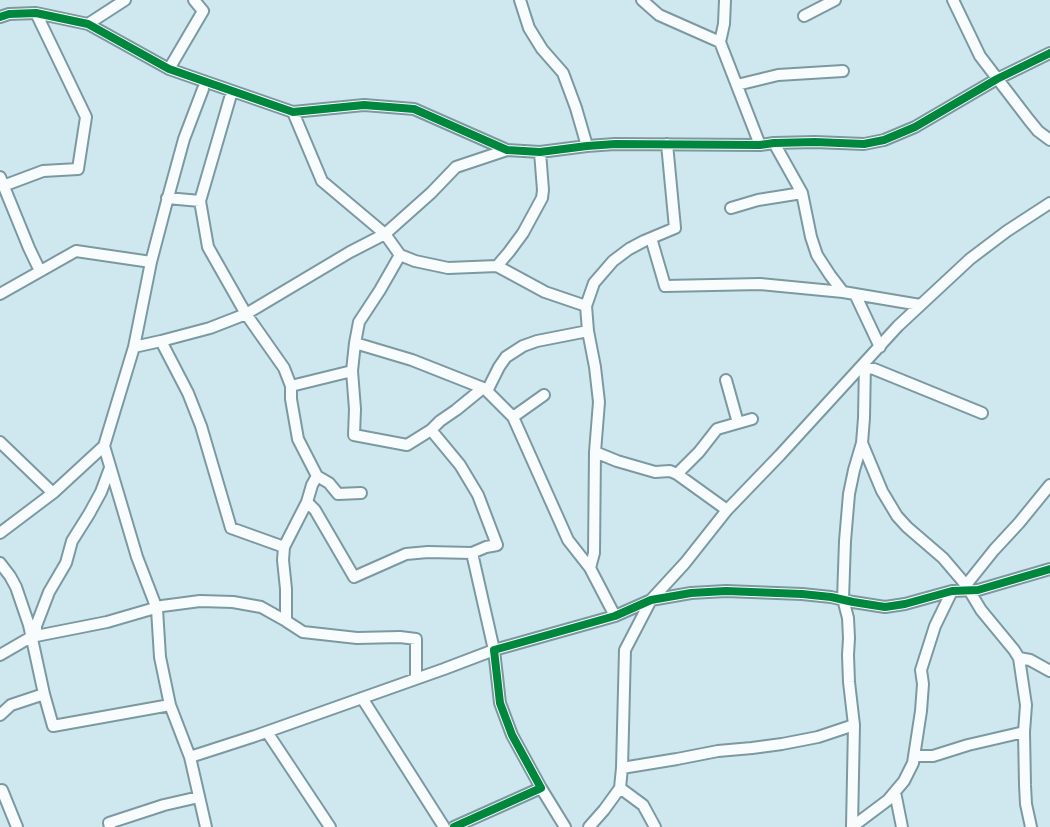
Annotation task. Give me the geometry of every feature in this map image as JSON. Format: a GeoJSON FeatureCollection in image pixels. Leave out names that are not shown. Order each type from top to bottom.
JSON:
{"type":"FeatureCollection","features":[{"type":"Feature","properties":{"kind":"street"},"geometry":{"type":"LineString","coordinates":[[88,24],[125,0]]}},
{"type":"Feature","properties":{"kind":"street"},"geometry":{"type":"LineString","coordinates":[[169,69],[203,10],[194,0]]}},
{"type":"Feature","properties":{"kind":"street"},"geometry":{"type":"LineString","coordinates":[[520,0],[529,28],[542,49],[563,73],[587,146]]}},
{"type":"Feature","properties":{"kind":"street"},"geometry":{"type":"LineString","coordinates":[[642,0],[659,15],[720,42]]}},
{"type":"Feature","properties":{"kind":"street"},"geometry":{"type":"LineString","coordinates":[[725,0],[720,42],[760,145]]}},
{"type":"Feature","properties":{"kind":"street"},"geometry":{"type":"LineString","coordinates":[[804,16],[835,0]]}},
{"type":"Feature","properties":{"kind":"street"},"geometry":{"type":"LineString","coordinates":[[953,0],[980,56],[1038,131],[1050,140]]}},
{"type":"Feature","properties":{"kind":"street"},"geometry":{"type":"LineString","coordinates":[[36,13],[86,117],[78,170],[43,171],[1,182],[40,271]]}},
{"type":"Feature","properties":{"kind":"street"},"geometry":{"type":"LineString","coordinates":[[0,17],[9,14],[36,13],[88,24],[169,69],[293,112],[364,105],[414,109],[507,150],[540,152],[587,146],[667,144],[760,145],[815,142],[864,144],[884,140],[915,127],[997,79],[1050,53]]}},
{"type":"Feature","properties":{"kind":"street"},"geometry":{"type":"LineString","coordinates":[[737,85],[778,75],[843,71]]}},
{"type":"Feature","properties":{"kind":"street"},"geometry":{"type":"LineString","coordinates":[[0,533],[53,493],[104,446],[134,347],[167,198],[184,138],[204,89]]}},
{"type":"Feature","properties":{"kind":"street"},"geometry":{"type":"LineString","coordinates":[[230,98],[200,201],[208,246],[246,314],[284,368],[291,386],[298,439],[317,476],[329,483],[338,494],[361,493]]}},
{"type":"Feature","properties":{"kind":"street"},"geometry":{"type":"LineString","coordinates":[[293,112],[322,181],[384,234],[400,255],[415,261],[448,268],[497,266],[545,292],[586,306]]}},
{"type":"Feature","properties":{"kind":"street"},"geometry":{"type":"LineString","coordinates":[[774,143],[802,193],[817,255],[843,292]]}},
{"type":"Feature","properties":{"kind":"street"},"geometry":{"type":"LineString","coordinates":[[590,568],[594,552],[595,452],[599,402],[586,306],[594,283],[613,261],[629,249],[675,228],[667,144]]}},
{"type":"Feature","properties":{"kind":"street"},"geometry":{"type":"LineString","coordinates":[[134,347],[210,328],[246,314],[384,234],[431,193],[456,167],[507,150]]}},
{"type":"Feature","properties":{"kind":"street"},"geometry":{"type":"LineString","coordinates":[[497,266],[523,233],[542,198],[540,152]]}},
{"type":"Feature","properties":{"kind":"street"},"geometry":{"type":"LineString","coordinates":[[731,208],[758,200],[802,193]]}},
{"type":"Feature","properties":{"kind":"street"},"geometry":{"type":"LineString","coordinates":[[167,198],[200,201]]}},
{"type":"Feature","properties":{"kind":"street"},"geometry":{"type":"LineString","coordinates":[[589,827],[620,788],[625,650],[651,600],[685,563],[727,510],[865,365],[898,326],[970,259],[1050,203]]}},
{"type":"Feature","properties":{"kind":"street"},"geometry":{"type":"LineString","coordinates":[[651,238],[665,286],[760,284],[843,292],[920,305]]}},
{"type":"Feature","properties":{"kind":"street"},"geometry":{"type":"LineString","coordinates":[[0,294],[76,251],[151,262]]}},
{"type":"Feature","properties":{"kind":"street"},"geometry":{"type":"LineString","coordinates":[[400,255],[359,322],[352,371],[356,409],[354,435],[407,445],[431,430],[440,420],[485,389],[506,357],[523,346],[588,331]]}},
{"type":"Feature","properties":{"kind":"street"},"geometry":{"type":"LineString","coordinates":[[855,294],[880,347]]}},
{"type":"Feature","properties":{"kind":"street"},"geometry":{"type":"LineString","coordinates":[[161,341],[188,393],[201,426],[231,528],[284,547]]}},
{"type":"Feature","properties":{"kind":"street"},"geometry":{"type":"LineString","coordinates":[[355,343],[412,360],[485,389],[513,417],[568,540],[590,568],[615,616]]}},
{"type":"Feature","properties":{"kind":"street"},"geometry":{"type":"LineString","coordinates":[[865,365],[982,413]]}},
{"type":"Feature","properties":{"kind":"street"},"geometry":{"type":"LineString","coordinates":[[852,827],[854,724],[849,682],[848,618],[843,599],[849,494],[862,443],[865,365]]}},
{"type":"Feature","properties":{"kind":"street"},"geometry":{"type":"LineString","coordinates":[[291,386],[352,371]]}},
{"type":"Feature","properties":{"kind":"street"},"geometry":{"type":"LineString","coordinates":[[726,380],[738,423]]}},
{"type":"Feature","properties":{"kind":"street"},"geometry":{"type":"LineString","coordinates":[[513,417],[544,395]]}},
{"type":"Feature","properties":{"kind":"street"},"geometry":{"type":"LineString","coordinates":[[677,474],[699,452],[717,429],[752,419]]}},
{"type":"Feature","properties":{"kind":"street"},"geometry":{"type":"LineString","coordinates":[[307,502],[315,510],[354,577],[406,554],[472,553],[497,545],[477,495],[460,465],[431,430]]}},
{"type":"Feature","properties":{"kind":"street"},"geometry":{"type":"LineString","coordinates":[[0,442],[53,493]]}},
{"type":"Feature","properties":{"kind":"street"},"geometry":{"type":"LineString","coordinates":[[862,443],[882,491],[897,516],[943,558],[1019,658],[1026,705],[1024,732],[1026,804],[1030,827]]}},
{"type":"Feature","properties":{"kind":"street"},"geometry":{"type":"LineString","coordinates":[[104,446],[137,557],[157,609],[160,657],[170,705],[190,757],[206,827]]}},
{"type":"Feature","properties":{"kind":"street"},"geometry":{"type":"LineString","coordinates":[[595,452],[655,472],[670,471],[677,474],[727,510]]}},
{"type":"Feature","properties":{"kind":"street"},"geometry":{"type":"LineString","coordinates":[[34,637],[49,592],[66,563],[72,541],[101,492],[110,468]]}},
{"type":"Feature","properties":{"kind":"street"},"geometry":{"type":"LineString","coordinates":[[286,621],[284,547],[307,502],[317,476]]}},
{"type":"Feature","properties":{"kind":"street"},"geometry":{"type":"LineString","coordinates":[[967,588],[1050,485]]}},
{"type":"Feature","properties":{"kind":"street"},"geometry":{"type":"LineString","coordinates":[[472,553],[494,650],[501,703],[512,735],[565,827]]}},
{"type":"Feature","properties":{"kind":"street"},"geometry":{"type":"LineString","coordinates":[[0,563],[16,587],[34,637],[44,694],[53,726],[170,705]]}},
{"type":"Feature","properties":{"kind":"street"},"geometry":{"type":"LineString","coordinates":[[190,757],[267,732],[494,650],[615,616],[651,600],[691,593],[726,591],[802,594],[885,607],[967,588],[978,590],[1050,569]]}},
{"type":"Feature","properties":{"kind":"street"},"geometry":{"type":"LineString","coordinates":[[852,827],[888,800],[904,781],[914,756],[923,684],[921,670],[935,626],[952,591]]}},
{"type":"Feature","properties":{"kind":"street"},"geometry":{"type":"LineString","coordinates":[[0,655],[34,637],[107,622],[176,604],[200,601],[233,602],[261,607],[303,632],[357,638],[416,639],[416,678]]}},
{"type":"Feature","properties":{"kind":"street"},"geometry":{"type":"LineString","coordinates":[[1019,658],[1030,660],[1050,671]]}},
{"type":"Feature","properties":{"kind":"street"},"geometry":{"type":"LineString","coordinates":[[0,715],[11,705],[44,694]]}},
{"type":"Feature","properties":{"kind":"street"},"geometry":{"type":"LineString","coordinates":[[362,698],[444,827]]}},
{"type":"Feature","properties":{"kind":"street"},"geometry":{"type":"LineString","coordinates":[[622,768],[718,751],[782,744],[818,737],[854,724]]}},
{"type":"Feature","properties":{"kind":"street"},"geometry":{"type":"LineString","coordinates":[[267,732],[330,827]]}},
{"type":"Feature","properties":{"kind":"street"},"geometry":{"type":"LineString","coordinates":[[914,756],[933,756],[1024,732]]}},
{"type":"Feature","properties":{"kind":"street"},"geometry":{"type":"LineString","coordinates":[[454,827],[541,788]]}},
{"type":"Feature","properties":{"kind":"street"},"geometry":{"type":"LineString","coordinates":[[620,788],[642,806],[655,827]]}},
{"type":"Feature","properties":{"kind":"street"},"geometry":{"type":"LineString","coordinates":[[2,790],[17,827]]}},
{"type":"Feature","properties":{"kind":"street"},"geometry":{"type":"LineString","coordinates":[[895,792],[902,827]]}},
{"type":"Feature","properties":{"kind":"street"},"geometry":{"type":"LineString","coordinates":[[110,827],[109,823],[164,805],[199,797]]}},
{"type":"Feature","properties":{"kind":"cycle path"},"geometry":{"type":"LineString","coordinates":[[0,17],[9,14],[36,13],[88,24],[169,69],[293,112],[364,105],[414,109],[507,150],[540,152],[615,144],[760,145],[815,142],[864,144],[884,140],[915,127],[997,79],[1050,53]]}},
{"type":"Feature","properties":{"kind":"cycle path"},"geometry":{"type":"LineString","coordinates":[[454,827],[541,788],[512,735],[500,703],[494,650],[615,616],[651,600],[691,593],[726,591],[802,594],[885,607],[952,591],[978,590],[1050,569]]}}]}
